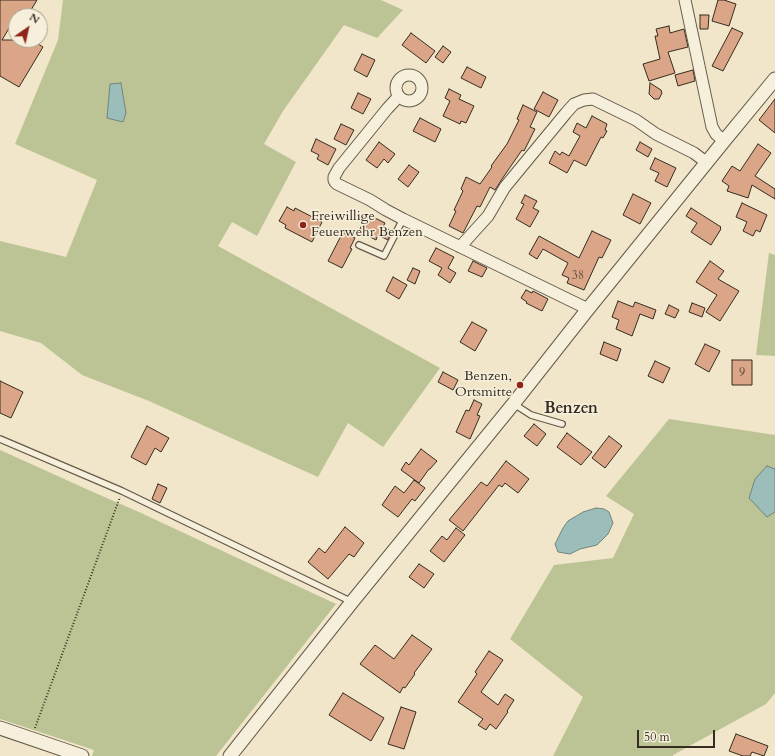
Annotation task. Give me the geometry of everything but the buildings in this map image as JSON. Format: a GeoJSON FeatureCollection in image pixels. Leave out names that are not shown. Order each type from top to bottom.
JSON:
{"type":"FeatureCollection","features":[{"type":"Feature","properties":{"kind":"street"},"geometry":{"type":"LineString","coordinates":[[685,0],[712,127],[716,134],[724,141]]}},
{"type":"Feature","properties":{"kind":"street"},"geometry":{"type":"LineString","coordinates":[[230,756],[352,602],[775,79]]}},
{"type":"Feature","properties":{"kind":"street"},"geometry":{"type":"LineString","coordinates":[[399,96],[339,168],[334,180],[338,184],[403,219],[588,309]]}},
{"type":"Feature","properties":{"kind":"street"},"geometry":{"type":"LineString","coordinates":[[460,247],[488,216],[506,187],[566,113],[574,104],[584,100],[593,99],[636,120],[656,134],[694,153],[707,163]]}},
{"type":"Feature","properties":{"kind":"street"},"geometry":{"type":"LineString","coordinates":[[0,728],[82,756]]}},
{"type":"Feature","properties":{"kind":"lane"},"geometry":{"type":"LineString","coordinates":[[359,245],[384,256],[403,219]]}},
{"type":"Feature","properties":{"kind":"lane"},"geometry":{"type":"LineString","coordinates":[[514,403],[530,415],[562,424]]}},
{"type":"Feature","properties":{"kind":"lane"},"geometry":{"type":"LineString","coordinates":[[0,439],[122,491],[352,602]]}},
{"type":"Feature","properties":{"kind":"path"},"geometry":{"type":"LineString","coordinates":[[31,738],[122,491]]}},
{"type":"Feature","properties":{"kind":"green space"},"geometry":{"type":"Polygon","coordinates":[[[63,0],[381,0],[403,10],[377,38],[344,25],[283,111],[264,144],[296,162],[257,236],[232,222],[218,246],[440,368],[383,447],[348,423],[318,477],[149,401],[82,375],[41,343],[0,331],[0,241],[66,257],[97,180],[15,144],[58,40],[63,0]]]}},
{"type":"Feature","properties":{"kind":"green space"},"geometry":{"type":"Polygon","coordinates":[[[769,253],[775,255],[775,356],[756,355],[769,253]]]}},
{"type":"Feature","properties":{"kind":"green space"},"geometry":{"type":"Polygon","coordinates":[[[669,419],[775,435],[775,469],[767,466],[767,517],[775,512],[775,693],[766,704],[673,756],[553,756],[583,697],[510,639],[554,565],[613,558],[634,514],[606,496],[669,419]]]}},
{"type":"Feature","properties":{"kind":"green space"},"geometry":{"type":"Polygon","coordinates":[[[0,450],[139,512],[336,604],[216,756],[92,756],[94,750],[0,719],[0,450]]]}},
{"type":"Feature","properties":{"kind":"water"},"geometry":{"type":"Polygon","coordinates":[[[121,83],[126,113],[123,122],[107,118],[110,84],[121,83]]]}},
{"type":"Feature","properties":{"kind":"water"},"geometry":{"type":"Polygon","coordinates":[[[767,466],[775,469],[775,512],[767,517],[749,498],[755,479],[767,466]]]}},
{"type":"Feature","properties":{"kind":"water"},"geometry":{"type":"Polygon","coordinates":[[[596,508],[604,509],[609,512],[613,523],[608,534],[597,545],[580,549],[570,554],[558,552],[555,544],[568,521],[583,512],[596,508]]]}},
{"type":"Feature","properties":{"kind":"place","name":"Freiwillige Feuerwehr Benzen"},"geometry":{"type":"Point","coordinates":[303,225]}},
{"type":"Feature","properties":{"kind":"place","name":"Benzen, Ortsmitte"},"geometry":{"type":"Point","coordinates":[520,385]}},
{"type":"Feature","properties":{"kind":"district","name":"Benzen"},"geometry":{"type":"Point","coordinates":[571,409]}}]}
